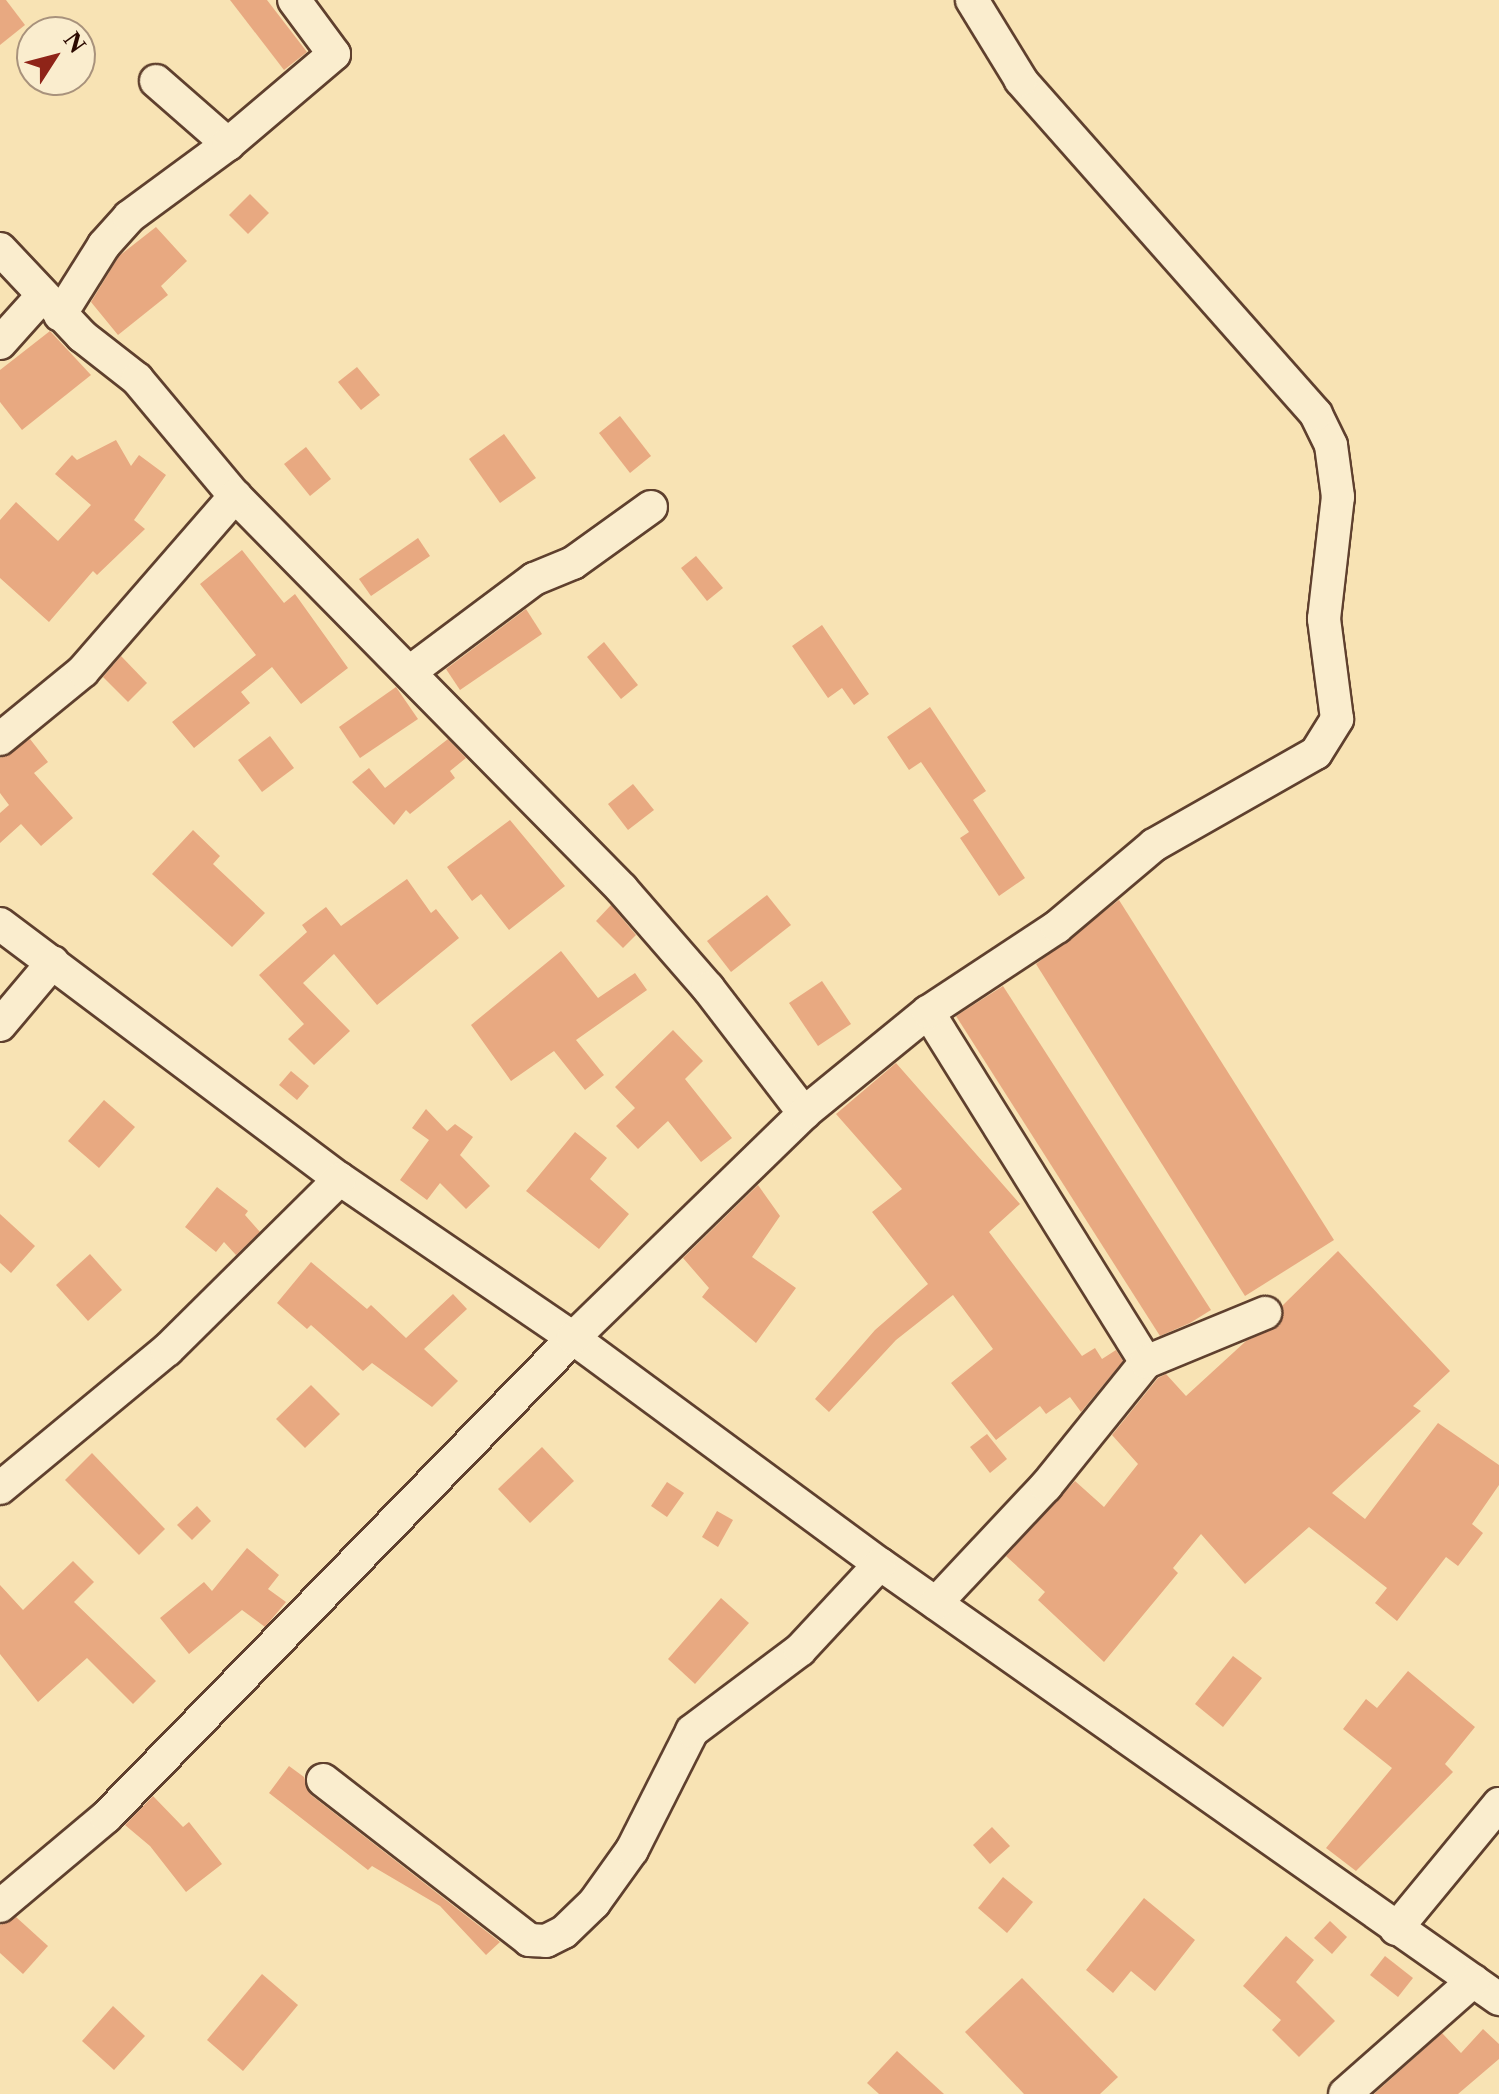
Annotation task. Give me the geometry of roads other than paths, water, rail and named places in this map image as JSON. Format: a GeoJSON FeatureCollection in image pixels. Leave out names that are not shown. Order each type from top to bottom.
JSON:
{"type":"FeatureCollection","features":[{"type":"Feature","properties":{"kind":"street"},"geometry":{"type":"LineString","coordinates":[[0,343],[52,305],[129,217],[228,144],[334,54],[294,0]]}},
{"type":"Feature","properties":{"kind":"street"},"geometry":{"type":"LineString","coordinates":[[0,1906],[106,1817],[573,1338],[804,1113],[928,1012],[1057,927],[1154,845],[1316,753],[1337,719],[1324,619],[1338,497],[1331,445],[1316,414],[1021,80],[972,0]]}},
{"type":"Feature","properties":{"kind":"street"},"geometry":{"type":"LineString","coordinates":[[156,81],[228,144]]}},
{"type":"Feature","properties":{"kind":"street"},"geometry":{"type":"LineString","coordinates":[[0,249],[52,305],[137,379],[235,496],[411,671],[622,889],[708,988],[804,1113]]}},
{"type":"Feature","properties":{"kind":"street"},"geometry":{"type":"LineString","coordinates":[[0,739],[83,671],[235,496]]}},
{"type":"Feature","properties":{"kind":"street"},"geometry":{"type":"LineString","coordinates":[[411,671],[534,579],[573,563],[651,507]]}},
{"type":"Feature","properties":{"kind":"street"},"geometry":{"type":"LineString","coordinates":[[0,924],[340,1179],[573,1338],[880,1564],[1499,1999]]}},
{"type":"Feature","properties":{"kind":"street"},"geometry":{"type":"LineString","coordinates":[[0,1025],[53,962]]}},
{"type":"Feature","properties":{"kind":"street"},"geometry":{"type":"LineString","coordinates":[[928,1012],[1146,1362]]}},
{"type":"Feature","properties":{"kind":"street"},"geometry":{"type":"LineString","coordinates":[[0,1488],[167,1350],[340,1179]]}},
{"type":"Feature","properties":{"kind":"street"},"geometry":{"type":"LineString","coordinates":[[936,1603],[1046,1486],[1146,1362],[1265,1313]]}},
{"type":"Feature","properties":{"kind":"street"},"geometry":{"type":"LineString","coordinates":[[323,1780],[529,1940],[546,1941],[564,1932],[594,1903],[632,1850],[692,1731],[800,1650],[880,1564]]}},
{"type":"Feature","properties":{"kind":"street"},"geometry":{"type":"LineString","coordinates":[[1396,1929],[1499,1804]]}},
{"type":"Feature","properties":{"kind":"street"},"geometry":{"type":"LineString","coordinates":[[1345,2094],[1473,1981]]}}]}
